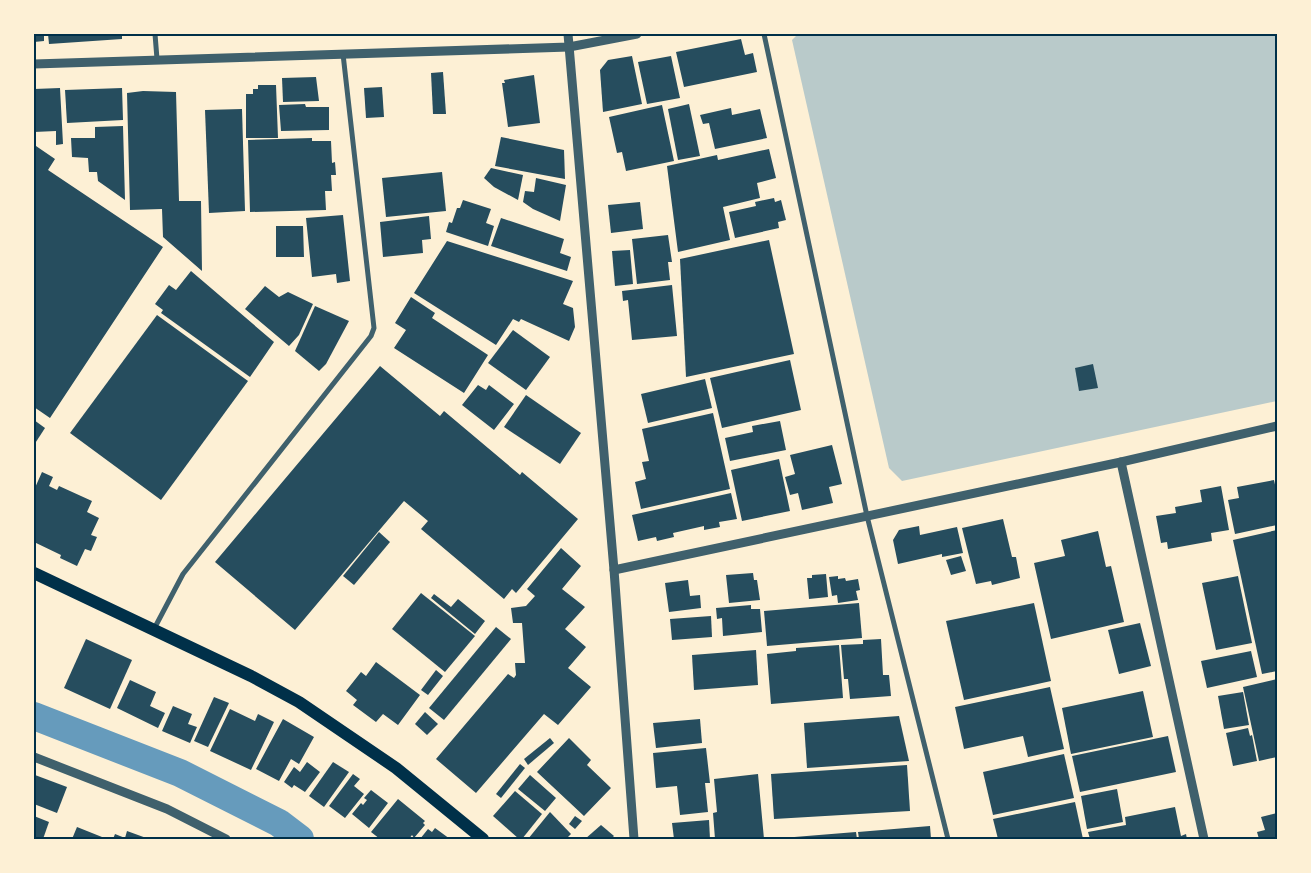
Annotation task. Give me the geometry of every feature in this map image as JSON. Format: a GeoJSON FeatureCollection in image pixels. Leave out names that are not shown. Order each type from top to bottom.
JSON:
{"type":"FeatureCollection","features":[{"type":"Feature","properties":{"kind":"main road"},"geometry":{"type":"LineString","coordinates":[[34,574],[299,702],[396,768],[483,839]]}},
{"type":"Feature","properties":{"kind":"street"},"geometry":{"type":"LineString","coordinates":[[155,34],[157,59]]}},
{"type":"Feature","properties":{"kind":"street"},"geometry":{"type":"LineString","coordinates":[[568,34],[614,570],[634,839]]}},
{"type":"Feature","properties":{"kind":"street"},"geometry":{"type":"LineString","coordinates":[[34,64],[569,47],[637,34]]}},
{"type":"Feature","properties":{"kind":"street"},"geometry":{"type":"LineString","coordinates":[[764,34],[867,516],[948,839]]}},
{"type":"Feature","properties":{"kind":"street"},"geometry":{"type":"LineString","coordinates":[[153,630],[183,574],[371,336],[374,328],[343,54]]}},
{"type":"Feature","properties":{"kind":"street"},"geometry":{"type":"LineString","coordinates":[[614,570],[1121,462],[1277,426]]}},
{"type":"Feature","properties":{"kind":"street"},"geometry":{"type":"LineString","coordinates":[[1121,462],[1204,839]]}},
{"type":"Feature","properties":{"kind":"street"},"geometry":{"type":"LineString","coordinates":[[34,757],[167,809],[226,839]]}},
{"type":"Feature","properties":{"kind":"shaded area"},"geometry":{"type":"Polygon","coordinates":[[[798,34],[1277,34],[1277,401],[902,481],[889,468],[792,40],[798,34]]]}},
{"type":"Feature","properties":{"kind":"building"},"geometry":{"type":"Polygon","coordinates":[[[34,34],[44,34],[44,41],[34,42],[34,34]]]}},
{"type":"Feature","properties":{"kind":"building"},"geometry":{"type":"Polygon","coordinates":[[[48,34],[122,34],[122,39],[49,44],[48,34]]]}},
{"type":"Feature","properties":{"kind":"building"},"geometry":{"type":"Polygon","coordinates":[[[741,39],[745,55],[753,53],[757,72],[684,87],[676,52],[741,39]]]}},
{"type":"Feature","properties":{"kind":"building"},"geometry":{"type":"Polygon","coordinates":[[[632,56],[642,104],[603,112],[600,70],[608,60],[632,56]]]}},
{"type":"Feature","properties":{"kind":"building"},"geometry":{"type":"Polygon","coordinates":[[[671,56],[680,98],[647,104],[638,62],[671,56]]]}},
{"type":"Feature","properties":{"kind":"building"},"geometry":{"type":"Polygon","coordinates":[[[443,72],[446,114],[433,114],[431,73],[443,72]]]}},
{"type":"Feature","properties":{"kind":"building"},"geometry":{"type":"Polygon","coordinates":[[[534,75],[540,123],[508,127],[502,83],[505,83],[504,80],[534,75]]]}},
{"type":"Feature","properties":{"kind":"building"},"geometry":{"type":"Polygon","coordinates":[[[316,77],[319,101],[283,102],[282,78],[316,77]]]}},
{"type":"Feature","properties":{"kind":"building"},"geometry":{"type":"Polygon","coordinates":[[[258,85],[276,85],[278,138],[246,138],[246,94],[253,94],[253,89],[258,89],[258,85]]]}},
{"type":"Feature","properties":{"kind":"building"},"geometry":{"type":"Polygon","coordinates":[[[382,87],[384,117],[366,118],[364,88],[382,87]]]}},
{"type":"Feature","properties":{"kind":"building"},"geometry":{"type":"Polygon","coordinates":[[[60,88],[63,144],[56,145],[56,131],[34,132],[34,89],[60,88]]]}},
{"type":"Feature","properties":{"kind":"building"},"geometry":{"type":"Polygon","coordinates":[[[122,88],[123,120],[67,123],[65,90],[122,88]]]}},
{"type":"Feature","properties":{"kind":"building"},"geometry":{"type":"Polygon","coordinates":[[[143,91],[176,92],[179,201],[201,201],[202,271],[163,237],[162,209],[130,210],[127,93],[143,91]]]}},
{"type":"Feature","properties":{"kind":"building"},"geometry":{"type":"Polygon","coordinates":[[[305,104],[306,107],[329,107],[329,130],[281,131],[279,105],[305,104]]]}},
{"type":"Feature","properties":{"kind":"building"},"geometry":{"type":"Polygon","coordinates":[[[689,104],[700,156],[678,160],[668,109],[689,104]]]}},
{"type":"Feature","properties":{"kind":"building"},"geometry":{"type":"Polygon","coordinates":[[[662,105],[674,161],[626,171],[622,152],[617,153],[609,117],[662,105]]]}},
{"type":"Feature","properties":{"kind":"building"},"geometry":{"type":"Polygon","coordinates":[[[731,108],[732,115],[760,109],[767,138],[715,149],[709,123],[703,124],[700,115],[731,108]]]}},
{"type":"Feature","properties":{"kind":"building"},"geometry":{"type":"Polygon","coordinates":[[[242,109],[245,211],[209,213],[205,110],[242,109]]]}},
{"type":"Feature","properties":{"kind":"building"},"geometry":{"type":"Polygon","coordinates":[[[123,126],[125,200],[98,181],[97,172],[89,172],[88,158],[72,157],[71,138],[95,138],[95,127],[123,126]]]}},
{"type":"Feature","properties":{"kind":"building"},"geometry":{"type":"Polygon","coordinates":[[[501,137],[564,150],[565,179],[495,166],[501,137]]]}},
{"type":"Feature","properties":{"kind":"building"},"geometry":{"type":"Polygon","coordinates":[[[312,138],[312,141],[331,141],[332,163],[335,162],[336,175],[331,175],[332,191],[325,191],[326,210],[250,212],[248,140],[312,138]]]}},
{"type":"Feature","properties":{"kind":"building"},"geometry":{"type":"Polygon","coordinates":[[[36,146],[55,159],[48,170],[163,247],[50,418],[34,407],[34,150],[36,146]]]}},
{"type":"Feature","properties":{"kind":"building"},"geometry":{"type":"Polygon","coordinates":[[[769,149],[776,178],[757,183],[760,198],[723,207],[730,240],[678,252],[667,166],[717,155],[718,160],[769,149]]]}},
{"type":"Feature","properties":{"kind":"building"},"geometry":{"type":"Polygon","coordinates":[[[491,168],[523,175],[518,200],[494,187],[484,178],[491,168]]]}},
{"type":"Feature","properties":{"kind":"building"},"geometry":{"type":"Polygon","coordinates":[[[442,172],[446,211],[386,217],[382,178],[442,172]]]}},
{"type":"Feature","properties":{"kind":"building"},"geometry":{"type":"Polygon","coordinates":[[[536,178],[566,185],[560,221],[533,209],[523,202],[525,191],[534,192],[536,178]]]}},
{"type":"Feature","properties":{"kind":"building"},"geometry":{"type":"Polygon","coordinates":[[[774,198],[775,202],[781,200],[786,220],[778,222],[779,228],[735,238],[729,212],[756,206],[755,202],[774,198]]]}},
{"type":"Feature","properties":{"kind":"building"},"geometry":{"type":"Polygon","coordinates":[[[463,200],[491,209],[486,223],[494,226],[488,246],[446,232],[449,222],[452,223],[457,208],[460,208],[463,200]]]}},
{"type":"Feature","properties":{"kind":"building"},"geometry":{"type":"Polygon","coordinates":[[[640,202],[643,229],[611,233],[608,205],[640,202]]]}},
{"type":"Feature","properties":{"kind":"building"},"geometry":{"type":"Polygon","coordinates":[[[343,215],[350,281],[337,283],[336,274],[312,277],[306,218],[343,215]]]}},
{"type":"Feature","properties":{"kind":"building"},"geometry":{"type":"Polygon","coordinates":[[[429,216],[431,239],[422,240],[423,253],[383,257],[380,222],[429,216]]]}},
{"type":"Feature","properties":{"kind":"building"},"geometry":{"type":"Polygon","coordinates":[[[501,218],[564,239],[560,253],[571,257],[567,271],[491,246],[501,218]]]}},
{"type":"Feature","properties":{"kind":"building"},"geometry":{"type":"Polygon","coordinates":[[[276,226],[303,226],[304,257],[276,257],[276,226]]]}},
{"type":"Feature","properties":{"kind":"building"},"geometry":{"type":"Polygon","coordinates":[[[668,235],[672,262],[668,262],[670,280],[637,284],[632,239],[668,235]]]}},
{"type":"Feature","properties":{"kind":"building"},"geometry":{"type":"Polygon","coordinates":[[[769,240],[794,354],[686,377],[680,259],[769,240]]]}},
{"type":"Feature","properties":{"kind":"building"},"geometry":{"type":"Polygon","coordinates":[[[447,241],[573,281],[563,304],[573,308],[575,327],[569,341],[521,319],[519,322],[513,319],[496,345],[414,293],[447,241]]]}},
{"type":"Feature","properties":{"kind":"building"},"geometry":{"type":"Polygon","coordinates":[[[630,250],[633,284],[615,286],[612,251],[630,250]]]}},
{"type":"Feature","properties":{"kind":"building"},"geometry":{"type":"Polygon","coordinates":[[[191,271],[274,342],[250,377],[161,313],[163,310],[155,304],[169,285],[176,290],[191,271]]]}},
{"type":"Feature","properties":{"kind":"building"},"geometry":{"type":"Polygon","coordinates":[[[672,285],[677,336],[632,340],[628,300],[623,301],[622,291],[672,285]]]}},
{"type":"Feature","properties":{"kind":"building"},"geometry":{"type":"Polygon","coordinates":[[[265,286],[279,297],[288,292],[313,304],[299,335],[289,346],[245,309],[265,286]]]}},
{"type":"Feature","properties":{"kind":"building"},"geometry":{"type":"Polygon","coordinates":[[[411,297],[435,313],[432,318],[488,355],[464,393],[394,348],[406,330],[395,323],[411,297]]]}},
{"type":"Feature","properties":{"kind":"building"},"geometry":{"type":"Polygon","coordinates":[[[315,306],[349,321],[326,364],[319,371],[295,351],[315,306]]]}},
{"type":"Feature","properties":{"kind":"building"},"geometry":{"type":"Polygon","coordinates":[[[157,315],[248,381],[161,500],[70,433],[157,315]]]}},
{"type":"Feature","properties":{"kind":"building"},"geometry":{"type":"Polygon","coordinates":[[[513,330],[550,357],[526,390],[488,363],[513,330]]]}},
{"type":"Feature","properties":{"kind":"building"},"geometry":{"type":"Polygon","coordinates":[[[790,360],[801,410],[722,428],[710,378],[790,360]]]}},
{"type":"Feature","properties":{"kind":"building"},"geometry":{"type":"Polygon","coordinates":[[[1093,364],[1098,388],[1079,391],[1075,368],[1093,364]]]}},
{"type":"Feature","properties":{"kind":"building"},"geometry":{"type":"Polygon","coordinates":[[[380,366],[440,416],[444,411],[520,475],[522,472],[578,519],[516,593],[512,589],[504,599],[421,529],[428,521],[404,501],[295,630],[215,562],[380,366]]]}},
{"type":"Feature","properties":{"kind":"building"},"geometry":{"type":"Polygon","coordinates":[[[705,379],[712,408],[648,423],[641,394],[705,379]]]}},
{"type":"Feature","properties":{"kind":"building"},"geometry":{"type":"Polygon","coordinates":[[[478,385],[486,390],[489,385],[514,404],[494,430],[462,405],[478,385]]]}},
{"type":"Feature","properties":{"kind":"building"},"geometry":{"type":"Polygon","coordinates":[[[526,395],[581,433],[560,464],[504,427],[526,395]]]}},
{"type":"Feature","properties":{"kind":"building"},"geometry":{"type":"Polygon","coordinates":[[[713,413],[730,489],[641,509],[635,482],[646,479],[642,462],[649,461],[642,429],[713,413]]]}},
{"type":"Feature","properties":{"kind":"building"},"geometry":{"type":"Polygon","coordinates":[[[34,420],[45,428],[34,445],[34,420]]]}},
{"type":"Feature","properties":{"kind":"building"},"geometry":{"type":"Polygon","coordinates":[[[780,421],[786,450],[730,461],[725,438],[753,432],[752,426],[780,421]]]}},
{"type":"Feature","properties":{"kind":"building"},"geometry":{"type":"Polygon","coordinates":[[[832,445],[842,484],[829,487],[833,503],[802,510],[798,493],[790,495],[785,477],[795,474],[790,455],[832,445]]]}},
{"type":"Feature","properties":{"kind":"building"},"geometry":{"type":"Polygon","coordinates":[[[779,459],[790,511],[742,521],[731,470],[779,459]]]}},
{"type":"Feature","properties":{"kind":"building"},"geometry":{"type":"Polygon","coordinates":[[[42,472],[53,477],[49,486],[57,490],[59,486],[92,501],[87,512],[99,518],[91,535],[97,537],[91,551],[85,549],[77,566],[60,558],[61,555],[34,542],[34,490],[42,472]]]}},
{"type":"Feature","properties":{"kind":"building"},"geometry":{"type":"Polygon","coordinates":[[[1274,480],[1277,494],[1277,525],[1235,534],[1228,500],[1239,498],[1237,487],[1274,480]]]}},
{"type":"Feature","properties":{"kind":"building"},"geometry":{"type":"Polygon","coordinates":[[[1221,486],[1229,530],[1211,533],[1212,541],[1168,549],[1167,542],[1161,543],[1156,516],[1176,513],[1175,507],[1202,502],[1200,490],[1221,486]]]}},
{"type":"Feature","properties":{"kind":"building"},"geometry":{"type":"Polygon","coordinates":[[[731,493],[737,519],[719,522],[720,527],[704,530],[704,526],[673,533],[674,537],[657,541],[656,537],[638,541],[632,515],[731,493]]]}},
{"type":"Feature","properties":{"kind":"building"},"geometry":{"type":"Polygon","coordinates":[[[1003,519],[1012,557],[1016,557],[1020,578],[992,585],[991,581],[976,584],[962,528],[1003,519]]]}},
{"type":"Feature","properties":{"kind":"building"},"geometry":{"type":"Polygon","coordinates":[[[919,526],[920,535],[957,527],[963,553],[942,557],[942,554],[898,564],[893,540],[899,530],[919,526]]]}},
{"type":"Feature","properties":{"kind":"building"},"geometry":{"type":"Polygon","coordinates":[[[1277,530],[1277,671],[1262,674],[1233,540],[1277,530]]]}},
{"type":"Feature","properties":{"kind":"building"},"geometry":{"type":"Polygon","coordinates":[[[1098,531],[1106,567],[1111,566],[1124,622],[1051,639],[1034,563],[1065,556],[1061,540],[1098,531]]]}},
{"type":"Feature","properties":{"kind":"building"},"geometry":{"type":"Polygon","coordinates":[[[379,532],[390,542],[354,585],[343,576],[379,532]]]}},
{"type":"Feature","properties":{"kind":"building"},"geometry":{"type":"Polygon","coordinates":[[[561,548],[581,566],[562,589],[585,607],[565,629],[586,647],[568,668],[591,687],[558,725],[544,714],[476,793],[436,759],[508,674],[514,678],[516,675],[515,663],[525,663],[522,623],[513,623],[511,608],[526,606],[535,596],[527,589],[561,548]]]}},
{"type":"Feature","properties":{"kind":"building"},"geometry":{"type":"Polygon","coordinates":[[[961,556],[966,571],[951,575],[946,560],[961,556]]]}},
{"type":"Feature","properties":{"kind":"building"},"geometry":{"type":"Polygon","coordinates":[[[753,573],[754,580],[757,580],[760,600],[729,603],[726,575],[753,573]]]}},
{"type":"Feature","properties":{"kind":"building"},"geometry":{"type":"Polygon","coordinates":[[[826,574],[828,597],[809,599],[807,578],[812,578],[812,575],[826,574]]]}},
{"type":"Feature","properties":{"kind":"building"},"geometry":{"type":"Polygon","coordinates":[[[838,576],[838,579],[845,578],[846,581],[858,579],[860,590],[856,591],[858,600],[838,603],[837,595],[832,596],[829,577],[838,576]]]}},
{"type":"Feature","properties":{"kind":"building"},"geometry":{"type":"Polygon","coordinates":[[[1238,576],[1252,643],[1216,650],[1202,583],[1238,576]]]}},
{"type":"Feature","properties":{"kind":"building"},"geometry":{"type":"Polygon","coordinates":[[[688,580],[690,596],[700,595],[701,608],[669,612],[665,583],[688,580]]]}},
{"type":"Feature","properties":{"kind":"building"},"geometry":{"type":"Polygon","coordinates":[[[421,593],[475,636],[445,672],[392,629],[421,593]]]}},
{"type":"Feature","properties":{"kind":"building"},"geometry":{"type":"Polygon","coordinates":[[[434,594],[451,607],[458,599],[485,621],[475,634],[431,598],[434,594]]]}},
{"type":"Feature","properties":{"kind":"building"},"geometry":{"type":"Polygon","coordinates":[[[859,603],[862,638],[767,646],[764,611],[859,603]]]}},
{"type":"Feature","properties":{"kind":"building"},"geometry":{"type":"Polygon","coordinates":[[[1034,603],[1051,681],[964,700],[946,621],[1034,603]]]}},
{"type":"Feature","properties":{"kind":"building"},"geometry":{"type":"Polygon","coordinates":[[[751,605],[751,609],[760,609],[762,632],[723,636],[722,618],[717,619],[716,608],[751,605]]]}},
{"type":"Feature","properties":{"kind":"building"},"geometry":{"type":"Polygon","coordinates":[[[711,616],[712,637],[672,640],[670,619],[711,616]]]}},
{"type":"Feature","properties":{"kind":"building"},"geometry":{"type":"Polygon","coordinates":[[[1140,623],[1151,666],[1119,674],[1108,630],[1140,623]]]}},
{"type":"Feature","properties":{"kind":"building"},"geometry":{"type":"Polygon","coordinates":[[[496,627],[511,639],[444,720],[429,708],[496,627]]]}},
{"type":"Feature","properties":{"kind":"building"},"geometry":{"type":"Polygon","coordinates":[[[86,639],[132,660],[110,709],[64,688],[86,639]]]}},
{"type":"Feature","properties":{"kind":"building"},"geometry":{"type":"Polygon","coordinates":[[[881,639],[883,675],[889,675],[891,696],[850,699],[848,679],[844,679],[841,645],[863,644],[863,640],[881,639]]]}},
{"type":"Feature","properties":{"kind":"building"},"geometry":{"type":"Polygon","coordinates":[[[839,645],[843,698],[771,704],[767,654],[796,651],[796,648],[839,645]]]}},
{"type":"Feature","properties":{"kind":"building"},"geometry":{"type":"Polygon","coordinates":[[[756,650],[758,685],[694,690],[692,655],[756,650]]]}},
{"type":"Feature","properties":{"kind":"building"},"geometry":{"type":"Polygon","coordinates":[[[1251,651],[1257,677],[1207,688],[1201,661],[1251,651]]]}},
{"type":"Feature","properties":{"kind":"building"},"geometry":{"type":"Polygon","coordinates":[[[376,662],[420,695],[398,725],[383,714],[376,722],[353,705],[357,700],[346,691],[361,672],[366,676],[376,662]]]}},
{"type":"Feature","properties":{"kind":"building"},"geometry":{"type":"Polygon","coordinates":[[[436,670],[443,676],[428,695],[421,690],[436,670]]]}},
{"type":"Feature","properties":{"kind":"building"},"geometry":{"type":"Polygon","coordinates":[[[1277,679],[1277,757],[1259,761],[1243,687],[1277,679]]]}},
{"type":"Feature","properties":{"kind":"building"},"geometry":{"type":"Polygon","coordinates":[[[130,680],[156,692],[150,706],[165,713],[158,728],[117,708],[130,680]]]}},
{"type":"Feature","properties":{"kind":"building"},"geometry":{"type":"Polygon","coordinates":[[[1050,687],[1064,749],[1028,757],[1023,736],[964,749],[955,707],[1050,687]]]}},
{"type":"Feature","properties":{"kind":"building"},"geometry":{"type":"Polygon","coordinates":[[[1143,691],[1153,737],[1071,754],[1062,708],[1143,691]]]}},
{"type":"Feature","properties":{"kind":"building"},"geometry":{"type":"Polygon","coordinates":[[[1243,692],[1249,725],[1224,729],[1218,696],[1243,692]]]}},
{"type":"Feature","properties":{"kind":"building"},"geometry":{"type":"Polygon","coordinates":[[[214,697],[229,703],[208,747],[194,741],[214,697]]]}},
{"type":"Feature","properties":{"kind":"building"},"geometry":{"type":"Polygon","coordinates":[[[173,706],[192,714],[188,724],[197,727],[190,743],[162,731],[173,706]]]}},
{"type":"Feature","properties":{"kind":"building"},"geometry":{"type":"Polygon","coordinates":[[[230,709],[255,721],[258,714],[274,722],[251,770],[210,751],[230,709]]]}},
{"type":"Feature","properties":{"kind":"building"},"geometry":{"type":"Polygon","coordinates":[[[425,712],[438,724],[427,735],[415,724],[425,712]]]}},
{"type":"Feature","properties":{"kind":"building"},"geometry":{"type":"Polygon","coordinates":[[[899,716],[909,761],[807,768],[804,723],[899,716]]]}},
{"type":"Feature","properties":{"kind":"building"},"geometry":{"type":"Polygon","coordinates":[[[283,719],[314,737],[299,764],[291,759],[279,781],[256,769],[283,719]]]}},
{"type":"Feature","properties":{"kind":"building"},"geometry":{"type":"Polygon","coordinates":[[[700,719],[702,743],[656,748],[653,723],[700,719]]]}},
{"type":"Feature","properties":{"kind":"building"},"geometry":{"type":"Polygon","coordinates":[[[1248,728],[1250,736],[1252,735],[1257,761],[1233,766],[1226,733],[1248,728]]]}},
{"type":"Feature","properties":{"kind":"building"},"geometry":{"type":"Polygon","coordinates":[[[1168,736],[1176,772],[1080,792],[1072,756],[1168,736]]]}},
{"type":"Feature","properties":{"kind":"building"},"geometry":{"type":"Polygon","coordinates":[[[550,738],[554,743],[528,765],[524,759],[550,738]]]}},
{"type":"Feature","properties":{"kind":"building"},"geometry":{"type":"Polygon","coordinates":[[[569,738],[591,760],[587,765],[611,788],[584,816],[537,772],[569,738]]]}},
{"type":"Feature","properties":{"kind":"building"},"geometry":{"type":"Polygon","coordinates":[[[706,748],[710,783],[705,783],[708,812],[680,815],[677,786],[656,788],[653,753],[706,748]]]}},
{"type":"Feature","properties":{"kind":"building"},"geometry":{"type":"Polygon","coordinates":[[[1064,754],[1074,798],[993,815],[983,772],[1064,754]]]}},
{"type":"Feature","properties":{"kind":"building"},"geometry":{"type":"Polygon","coordinates":[[[307,762],[320,772],[305,792],[294,785],[292,788],[284,782],[294,767],[300,772],[307,762]]]}},
{"type":"Feature","properties":{"kind":"building"},"geometry":{"type":"Polygon","coordinates":[[[333,762],[349,772],[324,807],[309,796],[333,762]]]}},
{"type":"Feature","properties":{"kind":"building"},"geometry":{"type":"Polygon","coordinates":[[[520,764],[525,768],[501,798],[496,794],[520,764]]]}},
{"type":"Feature","properties":{"kind":"building"},"geometry":{"type":"Polygon","coordinates":[[[907,765],[910,811],[774,819],[771,774],[907,765]]]}},
{"type":"Feature","properties":{"kind":"building"},"geometry":{"type":"Polygon","coordinates":[[[353,774],[360,779],[354,786],[364,794],[345,818],[329,806],[353,774]]]}},
{"type":"Feature","properties":{"kind":"building"},"geometry":{"type":"Polygon","coordinates":[[[758,774],[764,839],[715,839],[713,813],[717,812],[714,779],[758,774]]]}},
{"type":"Feature","properties":{"kind":"building"},"geometry":{"type":"Polygon","coordinates":[[[35,775],[67,787],[57,813],[34,804],[35,775]]]}},
{"type":"Feature","properties":{"kind":"building"},"geometry":{"type":"Polygon","coordinates":[[[530,775],[556,798],[545,811],[518,789],[530,775]]]}},
{"type":"Feature","properties":{"kind":"building"},"geometry":{"type":"Polygon","coordinates":[[[1117,789],[1123,822],[1087,829],[1081,796],[1117,789]]]}},
{"type":"Feature","properties":{"kind":"building"},"geometry":{"type":"Polygon","coordinates":[[[371,790],[388,803],[369,828],[352,814],[361,803],[363,805],[367,800],[364,798],[371,790]]]}},
{"type":"Feature","properties":{"kind":"building"},"geometry":{"type":"Polygon","coordinates":[[[515,791],[542,814],[522,839],[519,839],[493,816],[515,791]]]}},
{"type":"Feature","properties":{"kind":"building"},"geometry":{"type":"Polygon","coordinates":[[[398,799],[425,821],[423,823],[425,825],[414,838],[412,835],[409,839],[380,839],[371,832],[398,799]]]}},
{"type":"Feature","properties":{"kind":"building"},"geometry":{"type":"Polygon","coordinates":[[[1075,802],[1083,839],[998,839],[993,819],[1075,802]]]}},
{"type":"Feature","properties":{"kind":"building"},"geometry":{"type":"Polygon","coordinates":[[[1175,807],[1181,836],[1186,834],[1187,839],[1090,839],[1088,832],[1126,825],[1125,817],[1175,807]]]}},
{"type":"Feature","properties":{"kind":"building"},"geometry":{"type":"Polygon","coordinates":[[[550,812],[571,834],[566,839],[528,839],[550,812]]]}},
{"type":"Feature","properties":{"kind":"building"},"geometry":{"type":"Polygon","coordinates":[[[1277,813],[1277,839],[1259,839],[1257,832],[1265,830],[1261,817],[1277,813]]]}},
{"type":"Feature","properties":{"kind":"building"},"geometry":{"type":"Polygon","coordinates":[[[34,816],[49,822],[43,839],[34,839],[34,816]]]}},
{"type":"Feature","properties":{"kind":"building"},"geometry":{"type":"Polygon","coordinates":[[[575,816],[582,821],[575,829],[569,824],[575,816]]]}},
{"type":"Feature","properties":{"kind":"building"},"geometry":{"type":"Polygon","coordinates":[[[709,820],[710,839],[674,839],[672,823],[709,820]]]}},
{"type":"Feature","properties":{"kind":"building"},"geometry":{"type":"Polygon","coordinates":[[[601,825],[614,836],[611,839],[585,839],[601,825]]]}},
{"type":"Feature","properties":{"kind":"building"},"geometry":{"type":"Polygon","coordinates":[[[930,826],[931,839],[859,839],[858,832],[930,826]]]}},
{"type":"Feature","properties":{"kind":"building"},"geometry":{"type":"Polygon","coordinates":[[[77,827],[107,839],[72,839],[77,827]]]}},
{"type":"Feature","properties":{"kind":"building"},"geometry":{"type":"Polygon","coordinates":[[[435,828],[450,839],[420,839],[428,829],[432,832],[435,828]]]}},
{"type":"Feature","properties":{"kind":"building"},"geometry":{"type":"Polygon","coordinates":[[[127,831],[149,839],[113,839],[115,834],[125,838],[127,831]]]}},
{"type":"Feature","properties":{"kind":"building"},"geometry":{"type":"Polygon","coordinates":[[[856,832],[857,839],[782,839],[782,838],[856,832]]]}},
{"type":"Feature","properties":{"kind":"waterway"},"geometry":{"type":"LineString","coordinates":[[34,716],[180,773],[279,823],[300,839]]}}]}
